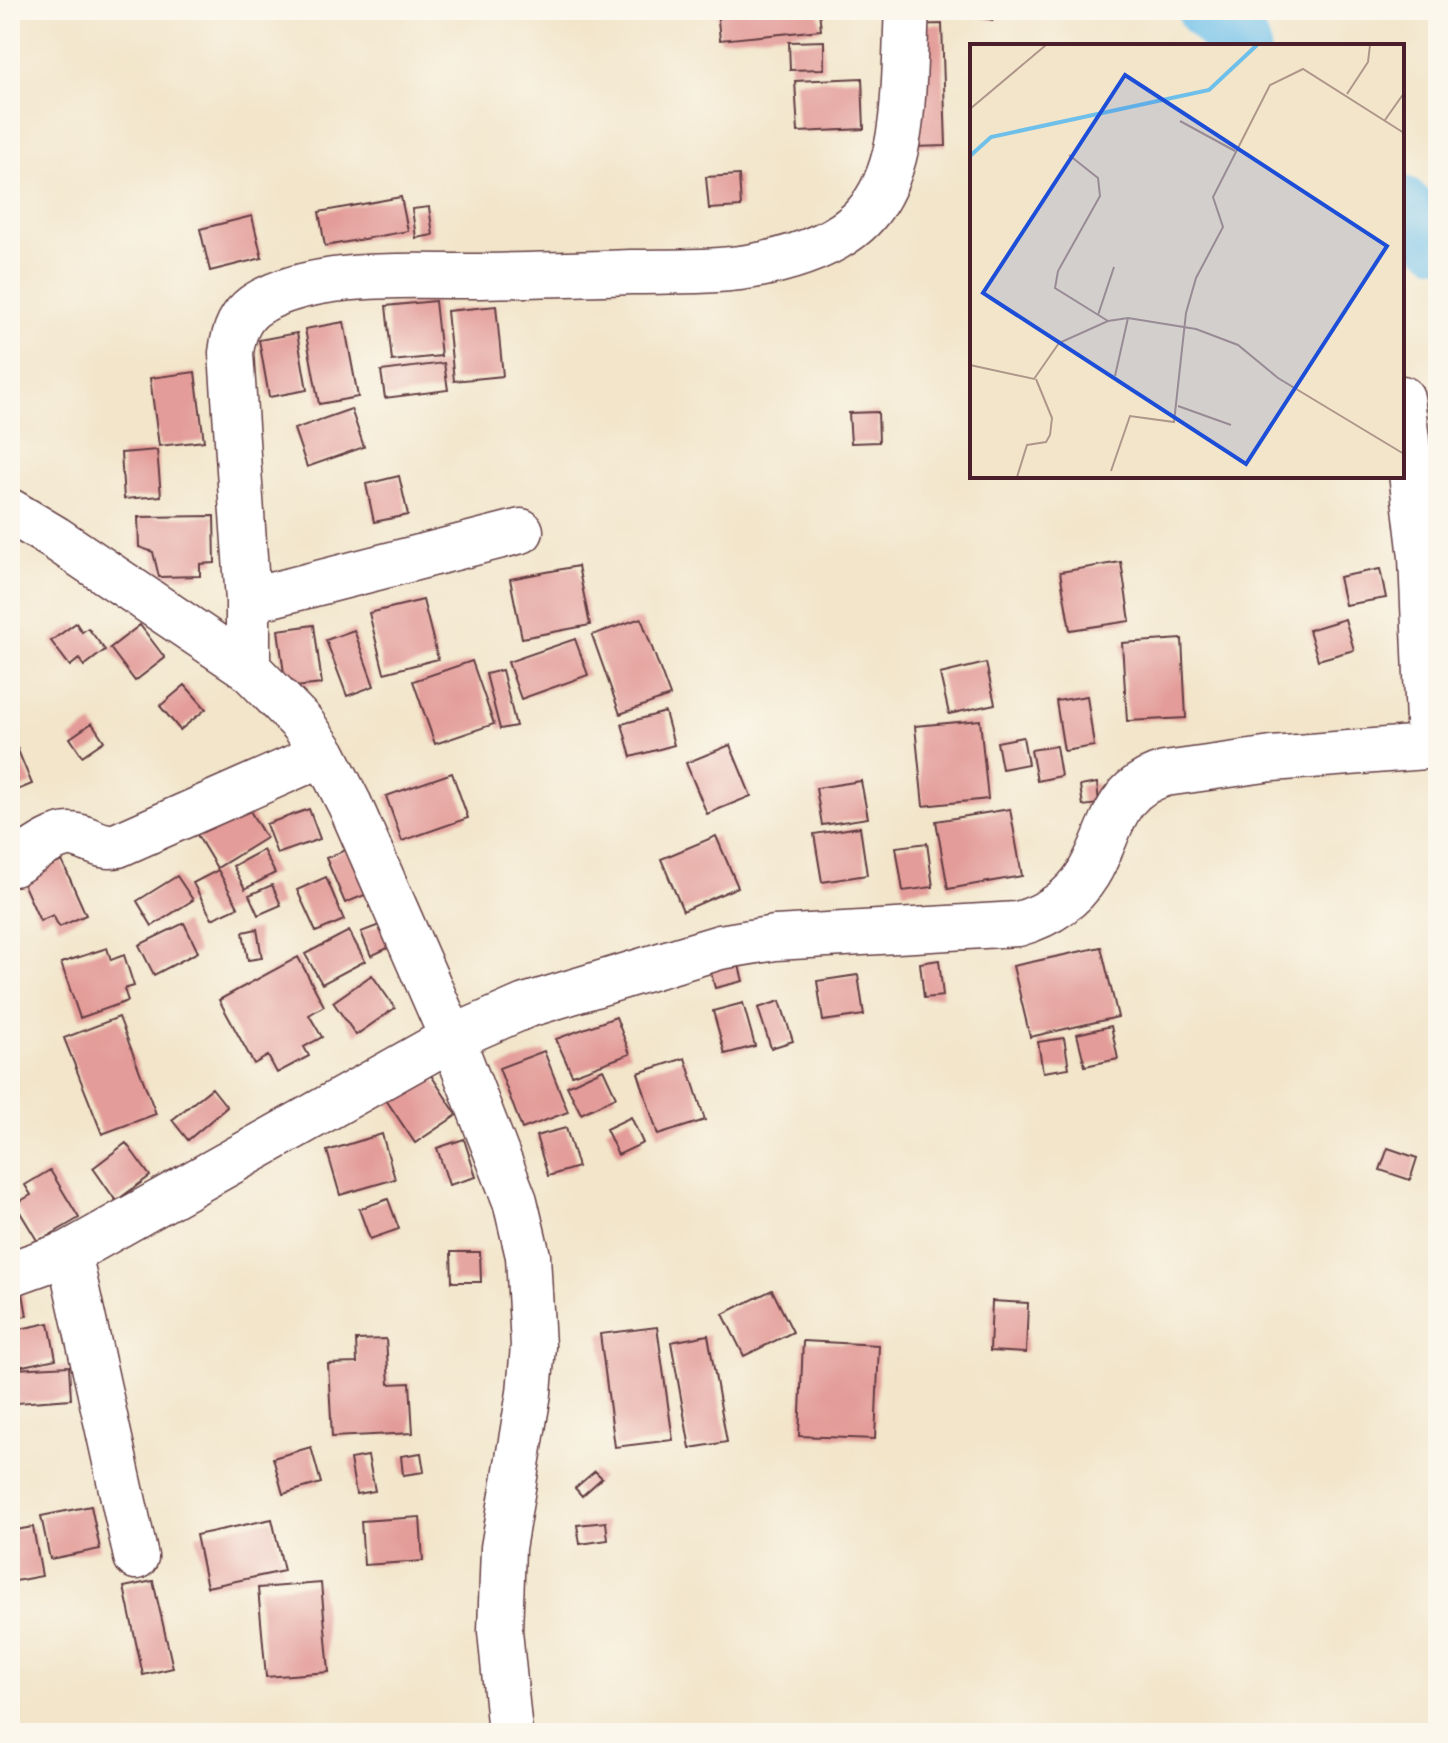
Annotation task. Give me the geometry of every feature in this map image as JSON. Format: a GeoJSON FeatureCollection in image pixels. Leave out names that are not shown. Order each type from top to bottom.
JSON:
{"type":"FeatureCollection","features":[{"type":"Feature","properties":{"kind":"street"},"geometry":{"type":"LineString","coordinates":[[248,668],[248,601],[231,353],[243,316],[255,305],[303,286],[331,281],[392,275],[479,276],[701,270],[763,264],[809,251],[845,231],[868,212],[886,186],[898,148],[907,10]]}},
{"type":"Feature","properties":{"kind":"street"},"geometry":{"type":"LineString","coordinates":[[10,1274],[69,1253],[452,1038],[525,1006],[720,947],[775,938],[1018,924],[1035,919],[1073,894],[1088,874],[1124,799],[1134,787],[1148,778],[1272,759],[1434,746],[1421,557],[1404,415]]}},
{"type":"Feature","properties":{"kind":"street"},"geometry":{"type":"LineString","coordinates":[[10,511],[248,668],[302,723],[324,754],[350,805],[452,1038],[515,1201],[528,1256],[533,1346],[529,1393],[503,1548],[500,1631],[510,1733]]}},
{"type":"Feature","properties":{"kind":"street"},"geometry":{"type":"LineString","coordinates":[[248,601],[521,531]]}},
{"type":"Feature","properties":{"kind":"street"},"geometry":{"type":"LineString","coordinates":[[13,864],[63,836],[78,837],[104,846],[118,845],[324,754]]}},
{"type":"Feature","properties":{"kind":"street"},"geometry":{"type":"LineString","coordinates":[[69,1253],[136,1557]]}},
{"type":"Feature","properties":{"kind":"building"},"geometry":{"type":"Polygon","coordinates":[[[717,10],[819,10],[821,30],[720,40],[717,10]]]}},
{"type":"Feature","properties":{"kind":"building"},"geometry":{"type":"Polygon","coordinates":[[[967,10],[995,10],[993,20],[966,14],[967,10]]]}},
{"type":"Feature","properties":{"kind":"building"},"geometry":{"type":"Polygon","coordinates":[[[942,24],[946,146],[913,147],[909,25],[942,24]]]}},
{"type":"Feature","properties":{"kind":"building"},"geometry":{"type":"Polygon","coordinates":[[[824,41],[824,69],[790,70],[789,42],[824,41]]]}},
{"type":"Feature","properties":{"kind":"building"},"geometry":{"type":"Polygon","coordinates":[[[862,78],[864,129],[798,132],[795,81],[862,78]]]}},
{"type":"Feature","properties":{"kind":"building"},"geometry":{"type":"Polygon","coordinates":[[[739,175],[741,207],[709,209],[706,177],[739,175]]]}},
{"type":"Feature","properties":{"kind":"building"},"geometry":{"type":"Polygon","coordinates":[[[401,197],[408,231],[325,246],[319,212],[401,197]]]}},
{"type":"Feature","properties":{"kind":"building"},"geometry":{"type":"Polygon","coordinates":[[[429,207],[433,235],[416,238],[412,209],[429,207]]]}},
{"type":"Feature","properties":{"kind":"building"},"geometry":{"type":"Polygon","coordinates":[[[252,216],[262,258],[210,271],[200,229],[252,216]]]}},
{"type":"Feature","properties":{"kind":"building"},"geometry":{"type":"Polygon","coordinates":[[[435,301],[441,356],[392,361],[386,306],[435,301]]]}},
{"type":"Feature","properties":{"kind":"building"},"geometry":{"type":"Polygon","coordinates":[[[496,306],[503,376],[454,381],[447,311],[496,306]]]}},
{"type":"Feature","properties":{"kind":"building"},"geometry":{"type":"Polygon","coordinates":[[[344,322],[358,397],[319,404],[305,329],[344,322]]]}},
{"type":"Feature","properties":{"kind":"building"},"geometry":{"type":"Polygon","coordinates":[[[297,333],[307,390],[269,397],[259,340],[297,333]]]}},
{"type":"Feature","properties":{"kind":"building"},"geometry":{"type":"Polygon","coordinates":[[[444,363],[448,390],[385,398],[381,371],[444,363]]]}},
{"type":"Feature","properties":{"kind":"building"},"geometry":{"type":"Polygon","coordinates":[[[195,372],[204,441],[159,446],[150,378],[195,372]]]}},
{"type":"Feature","properties":{"kind":"building"},"geometry":{"type":"Polygon","coordinates":[[[351,409],[364,447],[307,467],[294,429],[351,409]]]}},
{"type":"Feature","properties":{"kind":"building"},"geometry":{"type":"Polygon","coordinates":[[[878,412],[879,442],[851,443],[849,413],[878,412]]]}},
{"type":"Feature","properties":{"kind":"building"},"geometry":{"type":"Polygon","coordinates":[[[157,450],[161,496],[124,499],[121,453],[157,450]]]}},
{"type":"Feature","properties":{"kind":"building"},"geometry":{"type":"Polygon","coordinates":[[[399,476],[408,515],[374,522],[366,484],[399,476]]]}},
{"type":"Feature","properties":{"kind":"building"},"geometry":{"type":"Polygon","coordinates":[[[214,516],[215,563],[200,564],[200,576],[159,577],[153,552],[139,547],[138,517],[214,516]]]}},
{"type":"Feature","properties":{"kind":"building"},"geometry":{"type":"Polygon","coordinates":[[[1121,562],[1130,621],[1070,630],[1060,572],[1121,562]]]}},
{"type":"Feature","properties":{"kind":"building"},"geometry":{"type":"Polygon","coordinates":[[[578,566],[590,625],[522,638],[510,579],[578,566]]]}},
{"type":"Feature","properties":{"kind":"building"},"geometry":{"type":"Polygon","coordinates":[[[1380,569],[1386,598],[1345,605],[1339,577],[1380,569]]]}},
{"type":"Feature","properties":{"kind":"building"},"geometry":{"type":"Polygon","coordinates":[[[423,600],[438,659],[384,673],[369,613],[423,600]]]}},
{"type":"Feature","properties":{"kind":"building"},"geometry":{"type":"Polygon","coordinates":[[[641,618],[670,696],[620,714],[592,635],[641,618]]]}},
{"type":"Feature","properties":{"kind":"building"},"geometry":{"type":"Polygon","coordinates":[[[1345,619],[1354,650],[1318,660],[1309,630],[1345,619]]]}},
{"type":"Feature","properties":{"kind":"building"},"geometry":{"type":"Polygon","coordinates":[[[76,623],[82,632],[88,628],[105,650],[84,666],[79,659],[70,666],[51,641],[76,623]]]}},
{"type":"Feature","properties":{"kind":"building"},"geometry":{"type":"Polygon","coordinates":[[[140,625],[165,658],[135,681],[110,648],[140,625]]]}},
{"type":"Feature","properties":{"kind":"building"},"geometry":{"type":"Polygon","coordinates":[[[314,625],[322,684],[286,688],[278,630],[314,625]]]}},
{"type":"Feature","properties":{"kind":"building"},"geometry":{"type":"Polygon","coordinates":[[[354,630],[374,686],[347,696],[326,640],[354,630]]]}},
{"type":"Feature","properties":{"kind":"building"},"geometry":{"type":"Polygon","coordinates":[[[575,639],[588,675],[521,699],[508,662],[575,639]]]}},
{"type":"Feature","properties":{"kind":"building"},"geometry":{"type":"Polygon","coordinates":[[[1182,639],[1186,718],[1127,721],[1122,643],[1182,639]]]}},
{"type":"Feature","properties":{"kind":"building"},"geometry":{"type":"Polygon","coordinates":[[[472,661],[494,724],[435,744],[413,681],[472,661]]]}},
{"type":"Feature","properties":{"kind":"building"},"geometry":{"type":"Polygon","coordinates":[[[986,663],[995,704],[949,714],[940,674],[986,663]]]}},
{"type":"Feature","properties":{"kind":"building"},"geometry":{"type":"Polygon","coordinates":[[[502,670],[516,726],[500,729],[486,674],[502,670]]]}},
{"type":"Feature","properties":{"kind":"building"},"geometry":{"type":"Polygon","coordinates":[[[185,685],[206,709],[180,730],[160,706],[185,685]]]}},
{"type":"Feature","properties":{"kind":"building"},"geometry":{"type":"Polygon","coordinates":[[[1087,696],[1094,746],[1064,751],[1056,701],[1087,696]]]}},
{"type":"Feature","properties":{"kind":"building"},"geometry":{"type":"Polygon","coordinates":[[[665,712],[674,745],[631,757],[622,724],[665,712]]]}},
{"type":"Feature","properties":{"kind":"building"},"geometry":{"type":"Polygon","coordinates":[[[980,720],[988,799],[923,806],[915,726],[980,720]]]}},
{"type":"Feature","properties":{"kind":"building"},"geometry":{"type":"Polygon","coordinates":[[[92,723],[104,741],[82,756],[70,738],[92,723]]]}},
{"type":"Feature","properties":{"kind":"building"},"geometry":{"type":"Polygon","coordinates":[[[1023,737],[1028,764],[1002,769],[997,742],[1023,737]]]}},
{"type":"Feature","properties":{"kind":"building"},"geometry":{"type":"Polygon","coordinates":[[[730,745],[751,796],[707,814],[686,763],[730,745]]]}},
{"type":"Feature","properties":{"kind":"building"},"geometry":{"type":"Polygon","coordinates":[[[1056,746],[1061,776],[1037,781],[1031,750],[1056,746]]]}},
{"type":"Feature","properties":{"kind":"building"},"geometry":{"type":"Polygon","coordinates":[[[17,748],[32,784],[10,793],[10,750],[17,748]]]}},
{"type":"Feature","properties":{"kind":"building"},"geometry":{"type":"Polygon","coordinates":[[[452,773],[468,818],[402,841],[386,796],[452,773]]]}},
{"type":"Feature","properties":{"kind":"building"},"geometry":{"type":"Polygon","coordinates":[[[861,781],[868,818],[822,825],[816,788],[861,781]]]}},
{"type":"Feature","properties":{"kind":"building"},"geometry":{"type":"Polygon","coordinates":[[[1097,783],[1099,804],[1083,806],[1080,786],[1097,783]]]}},
{"type":"Feature","properties":{"kind":"building"},"geometry":{"type":"Polygon","coordinates":[[[240,794],[266,838],[217,868],[190,823],[240,794]]]}},
{"type":"Feature","properties":{"kind":"building"},"geometry":{"type":"Polygon","coordinates":[[[309,809],[320,839],[277,854],[266,824],[309,809]]]}},
{"type":"Feature","properties":{"kind":"building"},"geometry":{"type":"Polygon","coordinates":[[[1010,809],[1022,876],[948,889],[936,821],[1010,809]]]}},
{"type":"Feature","properties":{"kind":"building"},"geometry":{"type":"Polygon","coordinates":[[[860,827],[867,875],[822,882],[814,834],[860,827]]]}},
{"type":"Feature","properties":{"kind":"building"},"geometry":{"type":"Polygon","coordinates":[[[716,836],[738,887],[683,911],[661,859],[716,836]]]}},
{"type":"Feature","properties":{"kind":"building"},"geometry":{"type":"Polygon","coordinates":[[[362,843],[382,888],[345,903],[326,858],[362,843]]]}},
{"type":"Feature","properties":{"kind":"building"},"geometry":{"type":"Polygon","coordinates":[[[927,843],[933,887],[903,891],[896,847],[927,843]]]}},
{"type":"Feature","properties":{"kind":"building"},"geometry":{"type":"Polygon","coordinates":[[[263,850],[275,873],[245,889],[233,866],[263,850]]]}},
{"type":"Feature","properties":{"kind":"building"},"geometry":{"type":"Polygon","coordinates":[[[62,861],[86,915],[59,927],[53,915],[40,921],[21,879],[62,861]]]}},
{"type":"Feature","properties":{"kind":"building"},"geometry":{"type":"Polygon","coordinates":[[[218,870],[238,907],[212,919],[193,883],[218,870]]]}},
{"type":"Feature","properties":{"kind":"building"},"geometry":{"type":"Polygon","coordinates":[[[177,876],[193,900],[152,926],[137,901],[177,876]]]}},
{"type":"Feature","properties":{"kind":"building"},"geometry":{"type":"Polygon","coordinates":[[[326,877],[344,920],[316,932],[297,890],[326,877]]]}},
{"type":"Feature","properties":{"kind":"building"},"geometry":{"type":"Polygon","coordinates":[[[272,885],[281,905],[258,915],[249,895],[272,885]]]}},
{"type":"Feature","properties":{"kind":"building"},"geometry":{"type":"Polygon","coordinates":[[[184,923],[198,952],[154,975],[139,945],[184,923]]]}},
{"type":"Feature","properties":{"kind":"building"},"geometry":{"type":"Polygon","coordinates":[[[382,924],[392,946],[371,956],[361,932],[382,924]]]}},
{"type":"Feature","properties":{"kind":"building"},"geometry":{"type":"Polygon","coordinates":[[[257,929],[262,958],[248,960],[243,932],[257,929]]]}},
{"type":"Feature","properties":{"kind":"building"},"geometry":{"type":"Polygon","coordinates":[[[349,931],[365,961],[322,984],[305,954],[349,931]]]}},
{"type":"Feature","properties":{"kind":"building"},"geometry":{"type":"Polygon","coordinates":[[[1101,947],[1118,1017],[1030,1037],[1013,966],[1101,947]]]}},
{"type":"Feature","properties":{"kind":"building"},"geometry":{"type":"Polygon","coordinates":[[[107,948],[111,960],[124,955],[134,986],[124,989],[128,1001],[80,1018],[61,963],[107,948]]]}},
{"type":"Feature","properties":{"kind":"building"},"geometry":{"type":"Polygon","coordinates":[[[736,954],[743,981],[715,988],[708,961],[736,954]]]}},
{"type":"Feature","properties":{"kind":"building"},"geometry":{"type":"Polygon","coordinates":[[[298,957],[324,1006],[309,1015],[322,1037],[304,1047],[309,1056],[277,1073],[268,1056],[254,1064],[219,1000],[298,957]]]}},
{"type":"Feature","properties":{"kind":"building"},"geometry":{"type":"Polygon","coordinates":[[[939,960],[943,996],[924,998],[920,963],[939,960]]]}},
{"type":"Feature","properties":{"kind":"building"},"geometry":{"type":"Polygon","coordinates":[[[372,975],[395,1008],[356,1035],[333,1002],[372,975]]]}},
{"type":"Feature","properties":{"kind":"building"},"geometry":{"type":"Polygon","coordinates":[[[858,975],[864,1015],[823,1021],[817,981],[858,975]]]}},
{"type":"Feature","properties":{"kind":"building"},"geometry":{"type":"Polygon","coordinates":[[[780,1001],[793,1041],[771,1048],[758,1008],[780,1001]]]}},
{"type":"Feature","properties":{"kind":"building"},"geometry":{"type":"Polygon","coordinates":[[[743,1003],[755,1046],[725,1054],[713,1011],[743,1003]]]}},
{"type":"Feature","properties":{"kind":"building"},"geometry":{"type":"Polygon","coordinates":[[[119,1017],[156,1114],[102,1134],[64,1038],[119,1017]]]}},
{"type":"Feature","properties":{"kind":"building"},"geometry":{"type":"Polygon","coordinates":[[[616,1017],[630,1054],[572,1075],[556,1039],[616,1017]]]}},
{"type":"Feature","properties":{"kind":"building"},"geometry":{"type":"Polygon","coordinates":[[[1111,1026],[1118,1059],[1085,1066],[1077,1034],[1111,1026]]]}},
{"type":"Feature","properties":{"kind":"building"},"geometry":{"type":"Polygon","coordinates":[[[1064,1038],[1069,1068],[1043,1072],[1038,1042],[1064,1038]]]}},
{"type":"Feature","properties":{"kind":"building"},"geometry":{"type":"Polygon","coordinates":[[[544,1051],[568,1112],[522,1129],[499,1068],[544,1051]]]}},
{"type":"Feature","properties":{"kind":"building"},"geometry":{"type":"Polygon","coordinates":[[[685,1058],[705,1120],[658,1135],[638,1073],[685,1058]]]}},
{"type":"Feature","properties":{"kind":"building"},"geometry":{"type":"Polygon","coordinates":[[[423,1063],[457,1115],[415,1143],[380,1091],[423,1063]]]}},
{"type":"Feature","properties":{"kind":"building"},"geometry":{"type":"Polygon","coordinates":[[[603,1069],[616,1097],[581,1114],[567,1086],[603,1069]]]}},
{"type":"Feature","properties":{"kind":"building"},"geometry":{"type":"Polygon","coordinates":[[[212,1088],[227,1107],[188,1140],[172,1120],[212,1088]]]}},
{"type":"Feature","properties":{"kind":"building"},"geometry":{"type":"Polygon","coordinates":[[[631,1117],[643,1143],[618,1155],[606,1129],[631,1117]]]}},
{"type":"Feature","properties":{"kind":"building"},"geometry":{"type":"Polygon","coordinates":[[[566,1128],[578,1167],[548,1176],[536,1136],[566,1128]]]}},
{"type":"Feature","properties":{"kind":"building"},"geometry":{"type":"Polygon","coordinates":[[[382,1134],[395,1179],[340,1195],[327,1151],[382,1134]]]}},
{"type":"Feature","properties":{"kind":"building"},"geometry":{"type":"Polygon","coordinates":[[[464,1139],[476,1177],[449,1185],[437,1148],[464,1139]]]}},
{"type":"Feature","properties":{"kind":"building"},"geometry":{"type":"Polygon","coordinates":[[[126,1143],[150,1176],[116,1201],[93,1168],[126,1143]]]}},
{"type":"Feature","properties":{"kind":"building"},"geometry":{"type":"Polygon","coordinates":[[[1388,1148],[1417,1158],[1410,1180],[1380,1170],[1388,1148]]]}},
{"type":"Feature","properties":{"kind":"building"},"geometry":{"type":"Polygon","coordinates":[[[50,1170],[79,1218],[38,1242],[15,1204],[31,1195],[25,1185],[50,1170]]]}},
{"type":"Feature","properties":{"kind":"building"},"geometry":{"type":"Polygon","coordinates":[[[388,1199],[399,1229],[370,1239],[359,1209],[388,1199]]]}},
{"type":"Feature","properties":{"kind":"building"},"geometry":{"type":"Polygon","coordinates":[[[451,1252],[480,1252],[481,1282],[452,1282],[451,1252]]]}},
{"type":"Feature","properties":{"kind":"building"},"geometry":{"type":"Polygon","coordinates":[[[772,1290],[793,1332],[744,1356],[723,1314],[772,1290]]]}},
{"type":"Feature","properties":{"kind":"building"},"geometry":{"type":"Polygon","coordinates":[[[23,1293],[27,1316],[10,1319],[10,1295],[23,1293]]]}},
{"type":"Feature","properties":{"kind":"building"},"geometry":{"type":"Polygon","coordinates":[[[992,1301],[1028,1303],[1026,1353],[990,1351],[992,1301]]]}},
{"type":"Feature","properties":{"kind":"building"},"geometry":{"type":"Polygon","coordinates":[[[49,1323],[56,1359],[13,1368],[10,1331],[49,1323]]]}},
{"type":"Feature","properties":{"kind":"building"},"geometry":{"type":"Polygon","coordinates":[[[657,1327],[673,1440],[615,1447],[600,1334],[657,1327]]]}},
{"type":"Feature","properties":{"kind":"building"},"geometry":{"type":"Polygon","coordinates":[[[708,1335],[727,1442],[690,1448],[671,1342],[708,1335]]]}},
{"type":"Feature","properties":{"kind":"building"},"geometry":{"type":"Polygon","coordinates":[[[386,1339],[389,1384],[410,1383],[413,1433],[332,1437],[328,1364],[357,1363],[356,1340],[386,1339]]]}},
{"type":"Feature","properties":{"kind":"building"},"geometry":{"type":"Polygon","coordinates":[[[803,1341],[879,1345],[875,1439],[799,1436],[803,1341]]]}},
{"type":"Feature","properties":{"kind":"building"},"geometry":{"type":"Polygon","coordinates":[[[69,1366],[71,1399],[17,1403],[15,1369],[69,1366]]]}},
{"type":"Feature","properties":{"kind":"building"},"geometry":{"type":"Polygon","coordinates":[[[311,1447],[321,1483],[283,1494],[273,1458],[311,1447]]]}},
{"type":"Feature","properties":{"kind":"building"},"geometry":{"type":"Polygon","coordinates":[[[421,1453],[424,1472],[403,1475],[401,1456],[421,1453]]]}},
{"type":"Feature","properties":{"kind":"building"},"geometry":{"type":"Polygon","coordinates":[[[368,1456],[375,1491],[356,1494],[350,1459],[368,1456]]]}},
{"type":"Feature","properties":{"kind":"building"},"geometry":{"type":"Polygon","coordinates":[[[595,1471],[602,1478],[582,1496],[575,1488],[595,1471]]]}},
{"type":"Feature","properties":{"kind":"building"},"geometry":{"type":"Polygon","coordinates":[[[91,1506],[100,1549],[50,1559],[41,1516],[91,1506]]]}},
{"type":"Feature","properties":{"kind":"building"},"geometry":{"type":"Polygon","coordinates":[[[420,1517],[423,1561],[364,1565],[361,1521],[420,1517]]]}},
{"type":"Feature","properties":{"kind":"building"},"geometry":{"type":"Polygon","coordinates":[[[272,1519],[284,1571],[207,1587],[196,1535],[272,1519]]]}},
{"type":"Feature","properties":{"kind":"building"},"geometry":{"type":"Polygon","coordinates":[[[606,1522],[608,1540],[580,1544],[577,1525],[606,1522]]]}},
{"type":"Feature","properties":{"kind":"building"},"geometry":{"type":"Polygon","coordinates":[[[33,1527],[42,1576],[10,1582],[10,1531],[33,1527]]]}},
{"type":"Feature","properties":{"kind":"building"},"geometry":{"type":"Polygon","coordinates":[[[153,1581],[173,1668],[143,1675],[124,1587],[153,1581]]]}},
{"type":"Feature","properties":{"kind":"building"},"geometry":{"type":"Polygon","coordinates":[[[321,1583],[329,1672],[266,1677],[258,1588],[321,1583]]]}},
{"type":"Feature","properties":{"kind":"waterway"},"geometry":{"type":"LineString","coordinates":[[1206,10],[1240,44]]}},
{"type":"Feature","properties":{"kind":"waterway"},"geometry":{"type":"LineString","coordinates":[[1404,207],[1438,240]]}}]}
